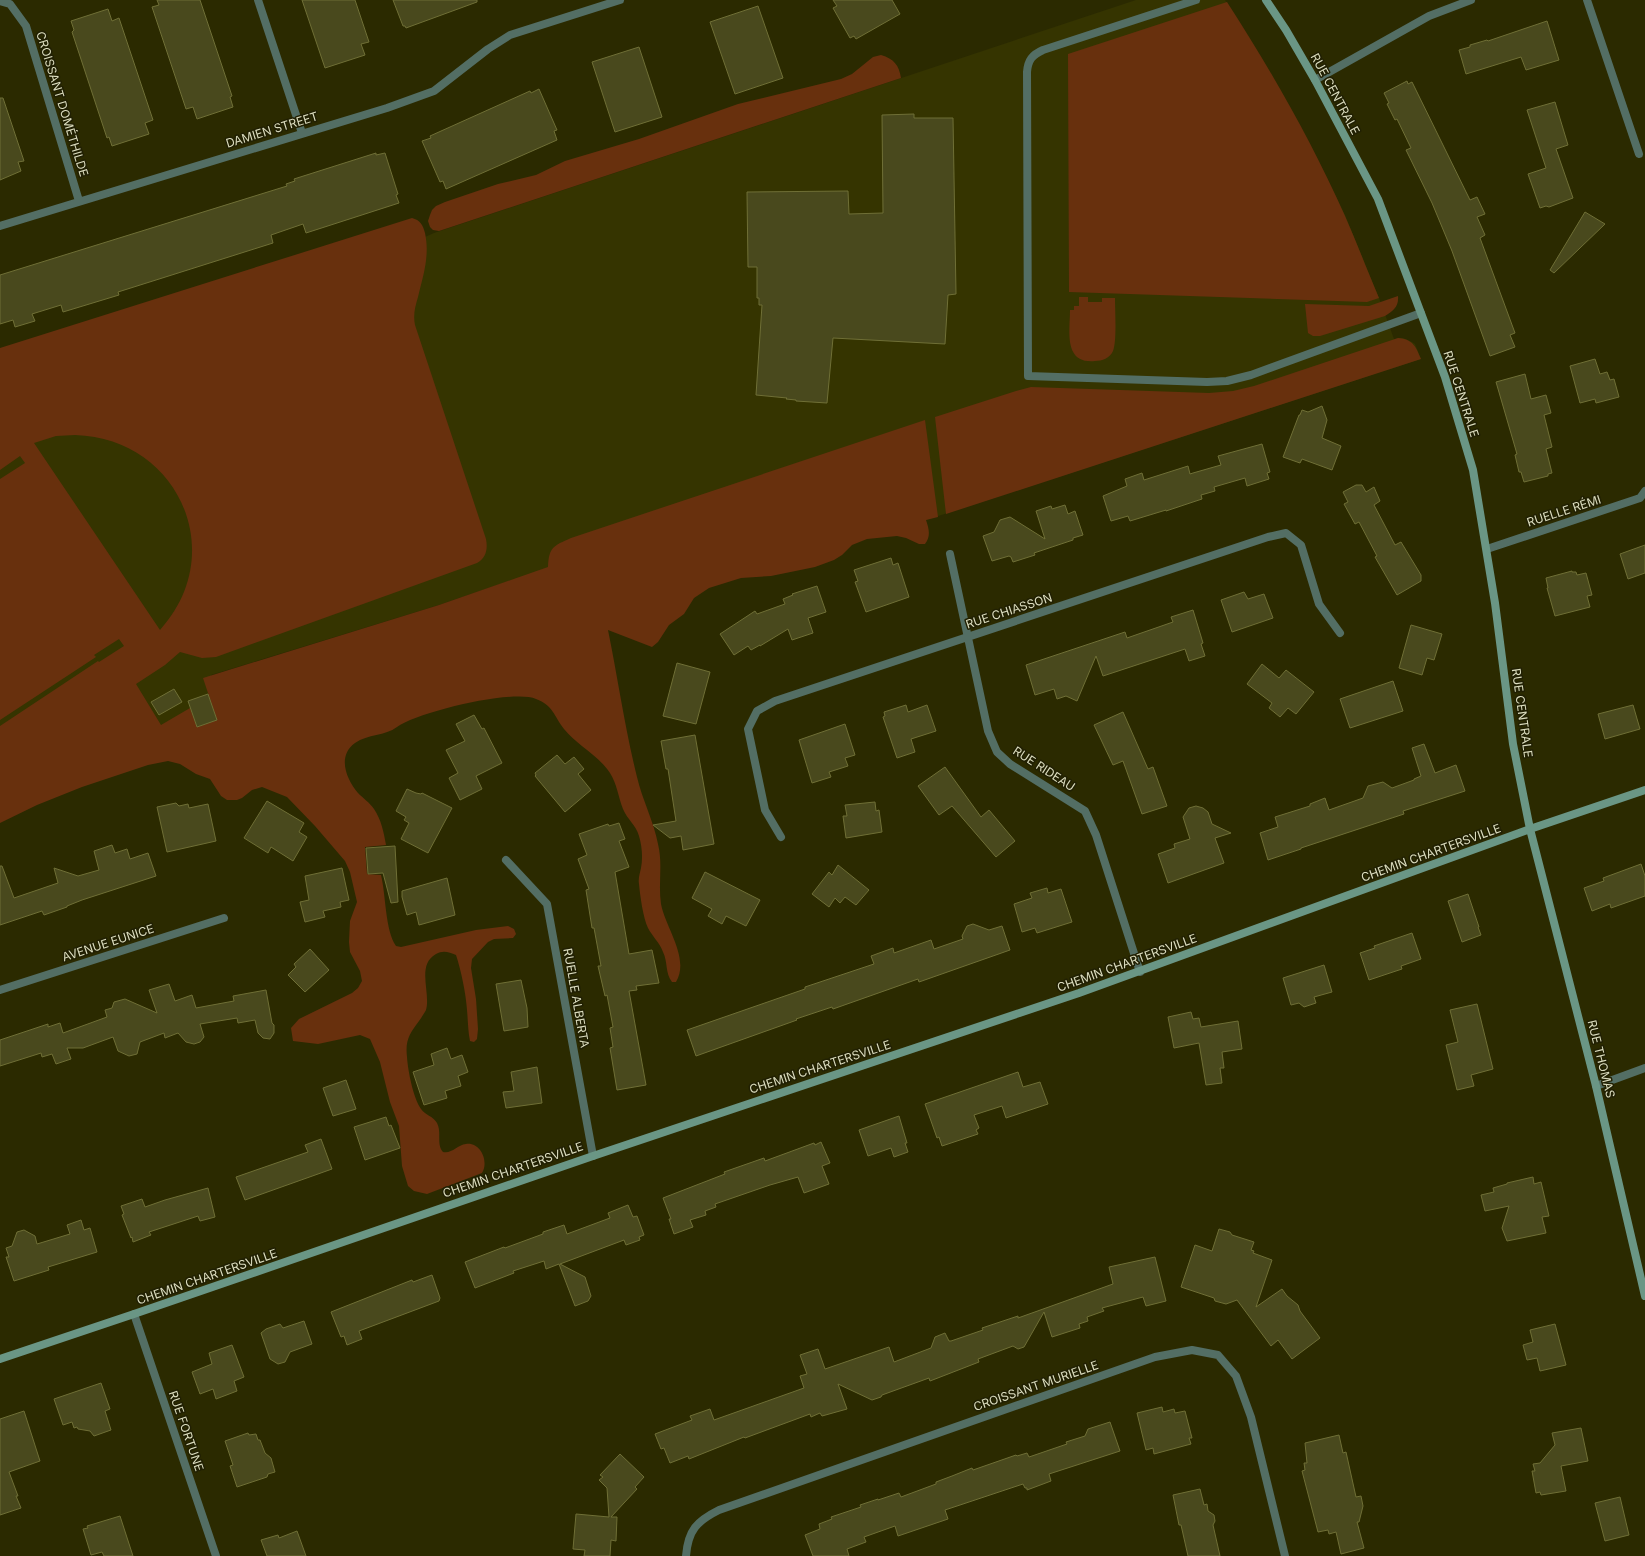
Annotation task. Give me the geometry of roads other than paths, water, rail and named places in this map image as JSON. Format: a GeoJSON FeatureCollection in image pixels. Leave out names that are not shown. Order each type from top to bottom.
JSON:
{"type":"FeatureCollection","features":[{"type":"Feature","properties":{"kind":"street"},"geometry":{"type":"LineString","coordinates":[[258,0],[302,133]]}},
{"type":"Feature","properties":{"kind":"street","name":"DAMIEN STREET"},"geometry":{"type":"LineString","coordinates":[[0,226],[387,108],[434,91],[488,49],[510,35],[620,0]]}},
{"type":"Feature","properties":{"kind":"street"},"geometry":{"type":"LineString","coordinates":[[1196,0],[1043,50],[1033,55],[1029,62],[1027,72],[1028,376],[1194,382],[1227,381],[1251,375],[1421,313]]}},
{"type":"Feature","properties":{"kind":"street","name":"RUE CENTRALE"},"geometry":{"type":"LineString","coordinates":[[1266,0],[1286,30],[1315,80],[1378,199],[1445,377],[1473,470],[1495,603],[1513,744],[1530,829]]}},
{"type":"Feature","properties":{"kind":"street"},"geometry":{"type":"LineString","coordinates":[[1315,80],[1428,16],[1471,0]]}},
{"type":"Feature","properties":{"kind":"street"},"geometry":{"type":"LineString","coordinates":[[1587,0],[1639,154]]}},
{"type":"Feature","properties":{"kind":"street","name":"CROISSANT DOMÉTHILDE"},"geometry":{"type":"LineString","coordinates":[[0,1],[10,4],[26,26],[79,201]]}},
{"type":"Feature","properties":{"kind":"street","name":"RUELLE RÉMI"},"geometry":{"type":"LineString","coordinates":[[1487,549],[1640,498],[1645,491]]}},
{"type":"Feature","properties":{"kind":"street","name":"RUE CHIASSON"},"geometry":{"type":"LineString","coordinates":[[781,837],[766,810],[748,729],[757,711],[775,701],[1268,537],[1286,533],[1301,545],[1319,604],[1340,633]]}},
{"type":"Feature","properties":{"kind":"street","name":"RUE RIDEAU"},"geometry":{"type":"LineString","coordinates":[[950,554],[986,724],[997,752],[1010,764],[1085,811],[1096,835],[1140,972]]}},
{"type":"Feature","properties":{"kind":"street","name":"CHEMIN CHARTERSVILLE"},"geometry":{"type":"LineString","coordinates":[[0,1359],[592,1156],[1140,972],[1530,829],[1645,790]]}},
{"type":"Feature","properties":{"kind":"street","name":"RUE THOMAS"},"geometry":{"type":"LineString","coordinates":[[1530,829],[1596,1086],[1645,1296]]}},
{"type":"Feature","properties":{"kind":"street","name":"RUELLE ALBERTA"},"geometry":{"type":"LineString","coordinates":[[506,860],[547,904],[592,1156]]}},
{"type":"Feature","properties":{"kind":"street","name":"AVENUE EUNICE"},"geometry":{"type":"LineString","coordinates":[[0,990],[224,918]]}},
{"type":"Feature","properties":{"kind":"street"},"geometry":{"type":"LineString","coordinates":[[1596,1086],[1645,1068]]}},
{"type":"Feature","properties":{"kind":"street","name":"RUE FORTUNE"},"geometry":{"type":"LineString","coordinates":[[134,1314],[216,1556]]}},
{"type":"Feature","properties":{"kind":"street","name":"CROISSANT MURIELLE"},"geometry":{"type":"LineString","coordinates":[[686,1556],[690,1536],[695,1527],[704,1518],[719,1510],[1155,1357],[1192,1350],[1218,1354],[1236,1376],[1251,1417],[1285,1556]]}}]}
